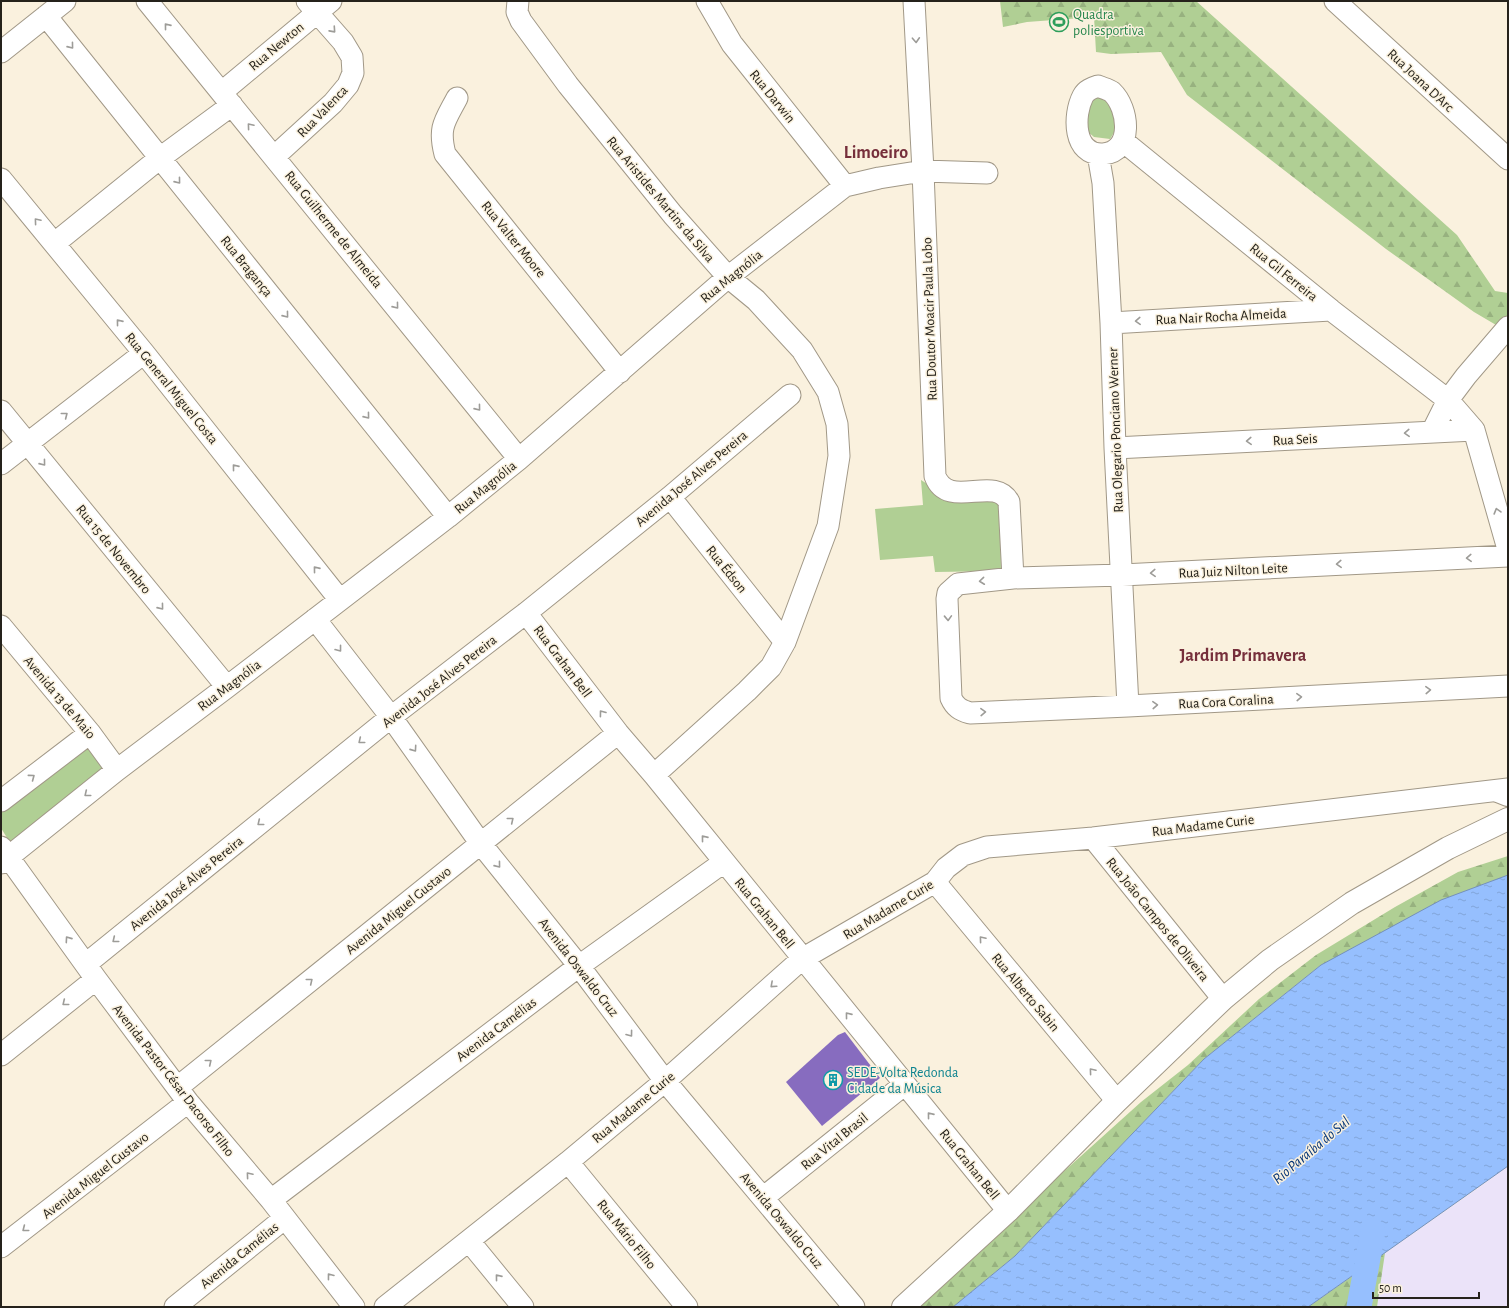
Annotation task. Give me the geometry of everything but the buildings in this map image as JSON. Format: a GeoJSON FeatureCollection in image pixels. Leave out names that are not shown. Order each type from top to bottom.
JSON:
{"type":"FeatureCollection","features":[{"type":"Feature","properties":{"kind":"main road"},"geometry":{"type":"LineString","coordinates":[[903,1307],[1008,1211],[1117,1101],[1223,999],[1270,960],[1352,903],[1448,848],[1508,819]]}},
{"type":"Feature","properties":{"kind":"street"},"geometry":{"type":"LineString","coordinates":[[1,52],[65,1]]}},
{"type":"Feature","properties":{"kind":"street","name":"Rua Guilherme de Almeida"},"geometry":{"type":"LineString","coordinates":[[147,1],[275,156],[519,459]]}},
{"type":"Feature","properties":{"kind":"street","name":"Rua Aristides Martins da Silva"},"geometry":{"type":"LineString","coordinates":[[518,1],[517,12],[521,21],[568,86],[668,209],[728,277],[756,300],[802,350],[828,392],[837,424],[839,456],[828,526],[785,642],[771,667],[747,692],[654,775]]}},
{"type":"Feature","properties":{"kind":"street","name":"Rua Darwin"},"geometry":{"type":"LineString","coordinates":[[707,1],[732,44],[846,186]]}},
{"type":"Feature","properties":{"kind":"street","name":"Rua Doutor Moacir Paula Lobo"},"geometry":{"type":"LineString","coordinates":[[914,1],[923,172],[935,476],[944,488],[952,492],[998,491],[1005,495],[1009,502],[1013,578]]}},
{"type":"Feature","properties":{"kind":"street","name":"Rua Joana D'Arc"},"geometry":{"type":"LineString","coordinates":[[1335,1],[1508,159]]}},
{"type":"Feature","properties":{"kind":"street","name":"Rua Newton"},"geometry":{"type":"LineString","coordinates":[[55,243],[160,158],[227,98],[318,5]]}},
{"type":"Feature","properties":{"kind":"street","name":"Rua Valenca"},"geometry":{"type":"LineString","coordinates":[[275,156],[333,103],[348,86],[353,73],[352,57],[318,5]]}},
{"type":"Feature","properties":{"kind":"street","name":"Rua Bragança"},"geometry":{"type":"LineString","coordinates":[[46,16],[448,517]]}},
{"type":"Feature","properties":{"kind":"street"},"geometry":{"type":"LineString","coordinates":[[1098,78],[1112,92],[1121,107],[1126,125],[1123,141],[1112,152],[1098,154],[1084,146],[1079,140],[1077,132],[1083,96],[1098,78]]}},
{"type":"Feature","properties":{"kind":"street","name":"Rua Valter Moore"},"geometry":{"type":"LineString","coordinates":[[458,98],[442,127],[442,140],[445,154],[620,372]]}},
{"type":"Feature","properties":{"kind":"street","name":"Rua Gil Ferreira"},"geometry":{"type":"LineString","coordinates":[[1123,141],[1331,310],[1448,400],[1474,430],[1508,549]]}},
{"type":"Feature","properties":{"kind":"street","name":"Rua Olegario Ponciano Werner"},"geometry":{"type":"LineString","coordinates":[[1098,154],[1103,183],[1111,323],[1115,448],[1128,706]]}},
{"type":"Feature","properties":{"kind":"street","name":"Rua Magnólia"},"geometry":{"type":"LineString","coordinates":[[4,856],[227,688],[448,517],[519,459],[728,277],[846,186],[879,178],[923,172],[987,173]]}},
{"type":"Feature","properties":{"kind":"street","name":"Rua General Miguel Costa"},"geometry":{"type":"LineString","coordinates":[[1,179],[144,353],[340,600]]}},
{"type":"Feature","properties":{"kind":"street","name":"Rua Nair Rocha Almeida"},"geometry":{"type":"LineString","coordinates":[[1111,323],[1331,310]]}},
{"type":"Feature","properties":{"kind":"street"},"geometry":{"type":"LineString","coordinates":[[1432,432],[1448,400],[1486,352],[1508,328]]}},
{"type":"Feature","properties":{"kind":"street"},"geometry":{"type":"LineString","coordinates":[[1,464],[144,353]]}},
{"type":"Feature","properties":{"kind":"street","name":"Avenida José Alves Pereira"},"geometry":{"type":"LineString","coordinates":[[1,1055],[91,971],[391,717],[526,614],[670,497],[790,395]]}},
{"type":"Feature","properties":{"kind":"street","name":"Rua 15 de Novembro"},"geometry":{"type":"LineString","coordinates":[[1,410],[27,444],[227,688]]}},
{"type":"Feature","properties":{"kind":"street","name":"Rua Seis"},"geometry":{"type":"LineString","coordinates":[[1115,448],[1474,430]]}},
{"type":"Feature","properties":{"kind":"street","name":"Rua Édson"},"geometry":{"type":"LineString","coordinates":[[670,497],[785,642]]}},
{"type":"Feature","properties":{"kind":"street","name":"Rua Juiz Nilton Leite"},"geometry":{"type":"LineString","coordinates":[[951,698],[947,599],[948,593],[958,584],[1013,578],[1122,575],[1508,556]]}},
{"type":"Feature","properties":{"kind":"street","name":"Rua Grahan Bell"},"geometry":{"type":"LineString","coordinates":[[526,614],[618,733],[654,775],[1008,1211]]}},
{"type":"Feature","properties":{"kind":"street","name":"Avenida Oswaldo Cruz"},"geometry":{"type":"LineString","coordinates":[[315,619],[391,717],[481,844],[579,966],[665,1081],[764,1197],[854,1307]]}},
{"type":"Feature","properties":{"kind":"street","name":"Avenida 13 de Maio"},"geometry":{"type":"LineString","coordinates":[[1,626],[90,733],[117,770]]}},
{"type":"Feature","properties":{"kind":"street","name":"Rua Cora Coralina"},"geometry":{"type":"LineString","coordinates":[[951,698],[954,705],[962,711],[970,713],[1508,686]]}},
{"type":"Feature","properties":{"kind":"street"},"geometry":{"type":"LineString","coordinates":[[1,801],[90,733]]}},
{"type":"Feature","properties":{"kind":"street","name":"Avenida Miguel Gustavo"},"geometry":{"type":"LineString","coordinates":[[1,1248],[481,844],[618,733]]}},
{"type":"Feature","properties":{"kind":"street","name":"Rua Madame Curie"},"geometry":{"type":"LineString","coordinates":[[384,1307],[568,1162],[665,1081],[802,959],[935,882],[946,868],[963,855],[987,847],[1093,838],[1505,792]]}},
{"type":"Feature","properties":{"kind":"street","name":"Rua João Campos de Oliveira"},"geometry":{"type":"LineString","coordinates":[[1093,838],[1223,999]]}},
{"type":"Feature","properties":{"kind":"street","name":"Avenida Pastor César Dacorso Filho"},"geometry":{"type":"LineString","coordinates":[[4,856],[183,1094],[271,1200],[354,1307]]}},
{"type":"Feature","properties":{"kind":"street","name":"Avenida Camélias"},"geometry":{"type":"LineString","coordinates":[[271,1200],[579,966],[724,862]]}},
{"type":"Feature","properties":{"kind":"street","name":"Rua Alberto Sabin"},"geometry":{"type":"LineString","coordinates":[[935,882],[1117,1101]]}},
{"type":"Feature","properties":{"kind":"street","name":"Rua Vital Brasil"},"geometry":{"type":"LineString","coordinates":[[764,1197],[905,1084]]}},
{"type":"Feature","properties":{"kind":"street","name":"Rua Mário Filho"},"geometry":{"type":"LineString","coordinates":[[568,1162],[687,1307]]}},
{"type":"Feature","properties":{"kind":"street","name":"Avenida Camélias"},"geometry":{"type":"LineString","coordinates":[[175,1307],[284,1218]]}},
{"type":"Feature","properties":{"kind":"street"},"geometry":{"type":"LineString","coordinates":[[469,1241],[523,1307]]}},
{"type":"Feature","properties":{"kind":"shaded area"},"geometry":{"type":"Polygon","coordinates":[[[1508,1166],[1508,1307],[1308,1307],[1478,1188],[1508,1166]]]}},
{"type":"Feature","properties":{"kind":"green space"},"geometry":{"type":"Polygon","coordinates":[[[1000,1],[1196,1],[1457,235],[1495,291],[1508,293],[1508,332],[1474,312],[1386,249],[1187,95],[1161,52],[1111,54],[1096,52],[1094,17],[1027,22],[1003,27],[1000,1]]]}},
{"type":"Feature","properties":{"kind":"green space"},"geometry":{"type":"Polygon","coordinates":[[[1087,97],[1109,97],[1118,126],[1110,139],[1094,137],[1087,131],[1087,97]]]}},
{"type":"Feature","properties":{"kind":"green space"},"geometry":{"type":"Polygon","coordinates":[[[921,480],[935,489],[990,498],[1000,503],[1001,571],[935,572],[933,556],[880,560],[875,509],[923,505],[921,480]]]}},
{"type":"Feature","properties":{"kind":"green space"},"geometry":{"type":"Polygon","coordinates":[[[86,743],[107,771],[12,846],[1,828],[1,805],[86,743]]]}},
{"type":"Feature","properties":{"kind":"green space"},"geometry":{"type":"Polygon","coordinates":[[[1508,856],[1508,887],[1321,965],[1204,1059],[1015,1256],[953,1307],[913,1307],[1141,1102],[1188,1065],[1259,999],[1316,955],[1395,907],[1458,872],[1508,856]]]}},
{"type":"Feature","properties":{"kind":"green space"},"geometry":{"type":"Polygon","coordinates":[[[1385,1253],[1377,1307],[1308,1307],[1385,1253]]]}},
{"type":"Feature","properties":{"kind":"water","name":"Rio Paraíba do Sul"},"geometry":{"type":"Polygon","coordinates":[[[1508,875],[1508,1166],[1308,1307],[953,1307],[1015,1256],[1204,1059],[1321,965],[1441,900],[1508,875]]]}},
{"type":"Feature","properties":{"kind":"waterway"},"geometry":{"type":"LineString","coordinates":[[1359,1307],[1373,1231]]}},
{"type":"Feature","properties":{"kind":"place","name":"Quadra poliesportiva"},"geometry":{"type":"Point","coordinates":[1059,22]}},
{"type":"Feature","properties":{"kind":"place","name":"SEDE-Volta Redonda Cidade da Música"},"geometry":{"type":"Point","coordinates":[833,1080]}},
{"type":"Feature","properties":{"kind":"district","name":"Limoeiro"},"geometry":{"type":"Point","coordinates":[876,152]}},
{"type":"Feature","properties":{"kind":"district","name":"Jardim Primavera"},"geometry":{"type":"Point","coordinates":[1243,655]}}]}
